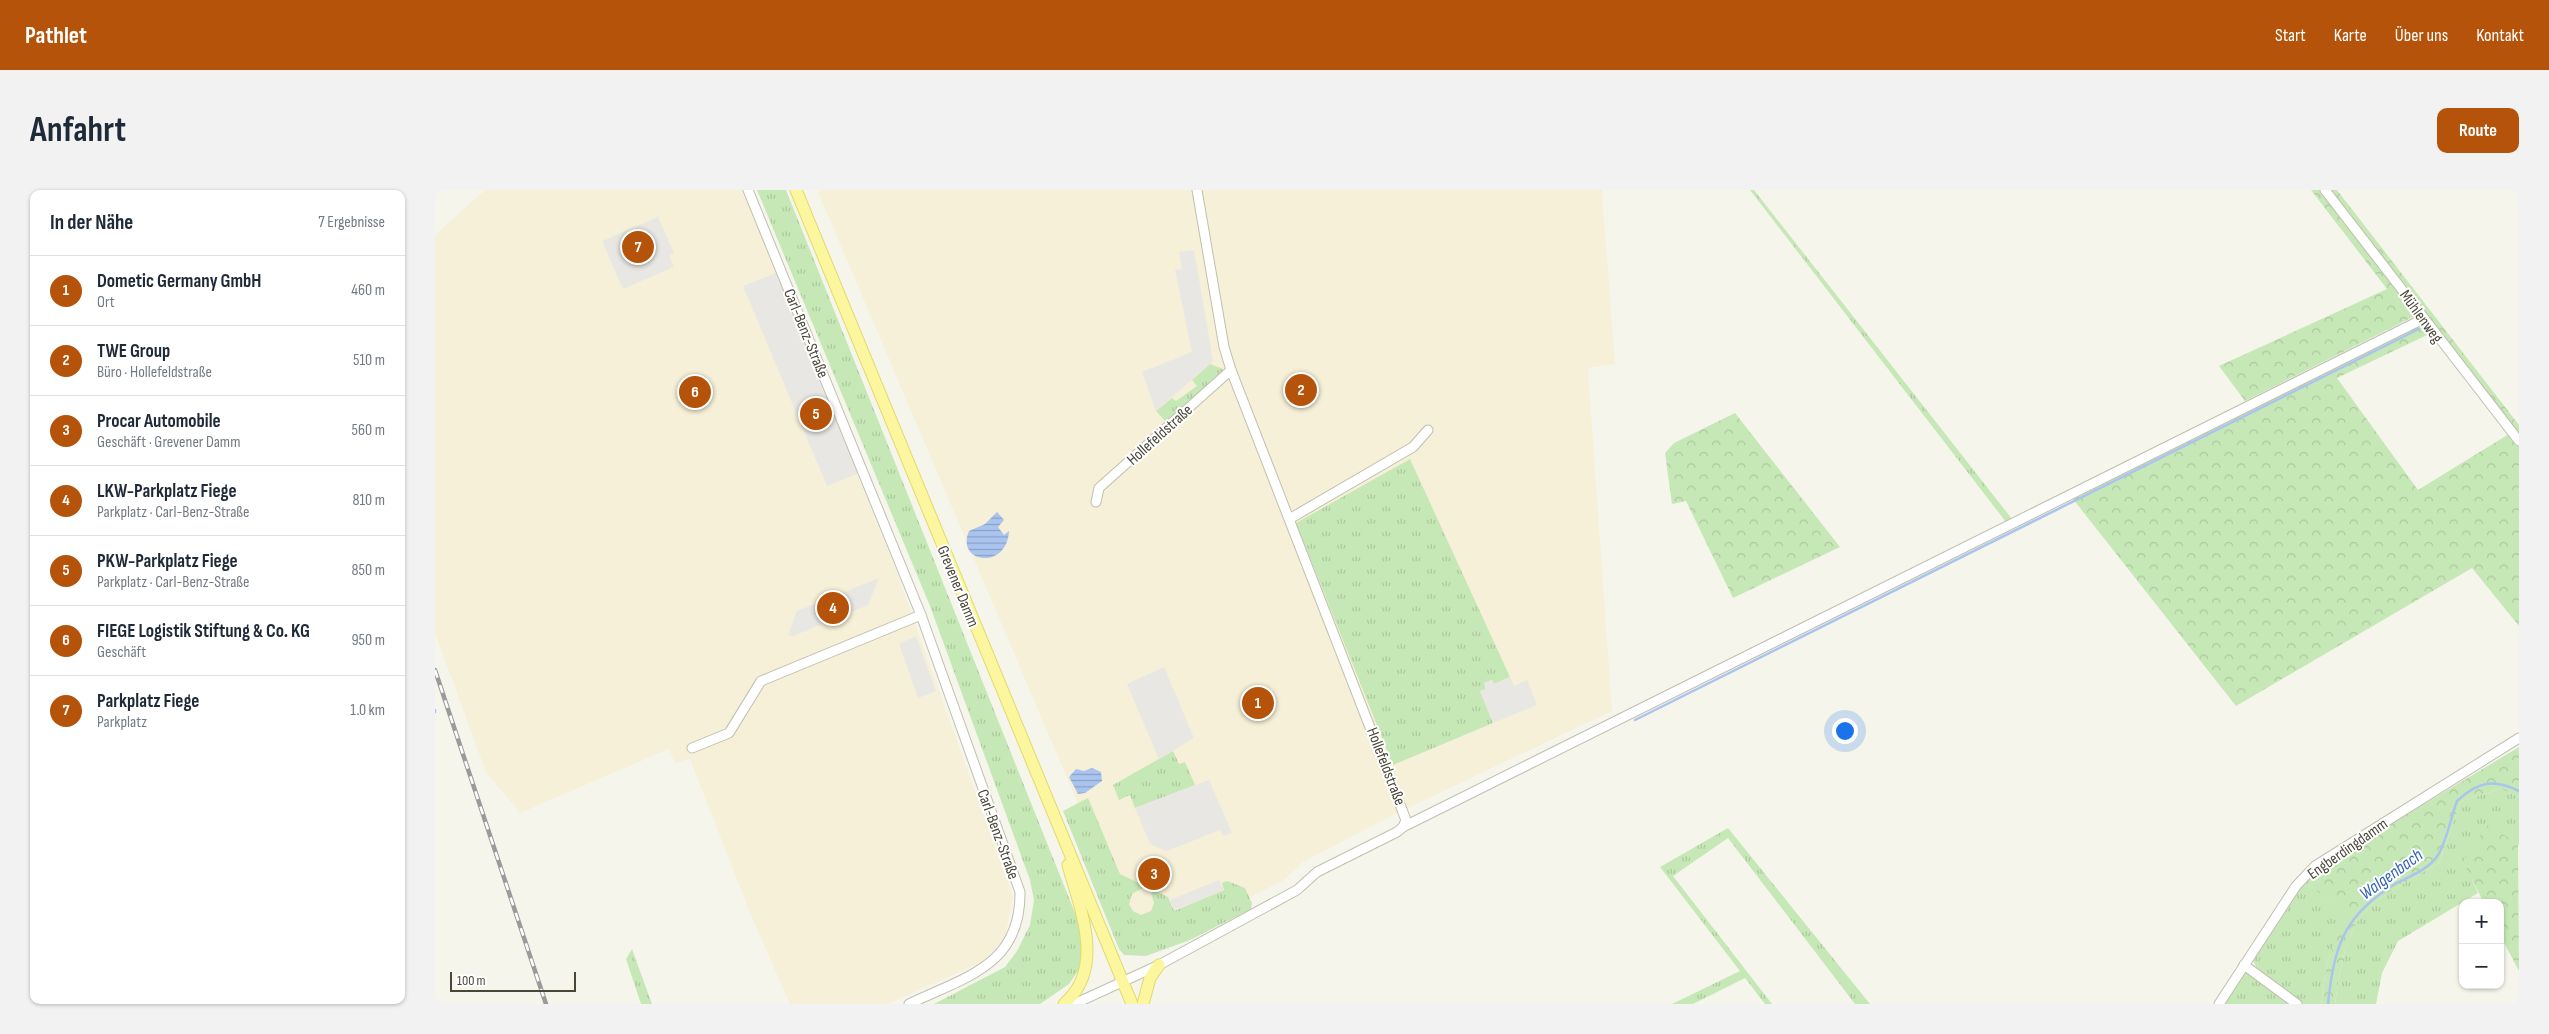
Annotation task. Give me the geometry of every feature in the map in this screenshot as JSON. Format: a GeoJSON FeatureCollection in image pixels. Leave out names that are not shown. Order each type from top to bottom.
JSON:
{"type":"FeatureCollection","features":[{"type":"Feature","properties":{"kind":"main road","name":"Grevener Damm"},"geometry":{"type":"LineString","coordinates":[[796,190],[1132,1004]]}},
{"type":"Feature","properties":{"kind":"main road"},"geometry":{"type":"LineString","coordinates":[[1056,822],[1088,948],[1082,981],[1077,992],[1064,1004]]}},
{"type":"Feature","properties":{"kind":"main road"},"geometry":{"type":"LineString","coordinates":[[1143,1004],[1150,978],[1159,965]]}},
{"type":"Feature","properties":{"kind":"street","name":"Carl-Benz-Straße"},"geometry":{"type":"LineString","coordinates":[[748,190],[921,615],[1019,892],[1020,908],[1018,923],[1004,950],[991,963],[909,1004]]}},
{"type":"Feature","properties":{"kind":"street","name":"Hollefeldstraße"},"geometry":{"type":"LineString","coordinates":[[1074,1004],[1159,965],[1297,890],[1317,872],[1403,827],[1406,820],[1405,812],[1291,518],[1231,370],[1224,347],[1197,190]]}},
{"type":"Feature","properties":{"kind":"street","name":"Mühlenweg"},"geometry":{"type":"LineString","coordinates":[[2325,190],[2365,239],[2423,319],[2519,441]]}},
{"type":"Feature","properties":{"kind":"street"},"geometry":{"type":"LineString","coordinates":[[1403,827],[2423,319]]}},
{"type":"Feature","properties":{"kind":"street","name":"Hollefeldstraße"},"geometry":{"type":"LineString","coordinates":[[1096,502],[1099,488],[1231,370]]}},
{"type":"Feature","properties":{"kind":"street"},"geometry":{"type":"LineString","coordinates":[[1291,518],[1413,447],[1428,430]]}},
{"type":"Feature","properties":{"kind":"street"},"geometry":{"type":"LineString","coordinates":[[691,748],[729,733],[761,681],[921,615]]}},
{"type":"Feature","properties":{"kind":"street","name":"Engberdingdamm"},"geometry":{"type":"LineString","coordinates":[[2219,1004],[2296,886],[2315,866],[2519,738]]}},
{"type":"Feature","properties":{"kind":"street"},"geometry":{"type":"LineString","coordinates":[[2244,965],[2297,1004]]}},
{"type":"Feature","properties":{"kind":"shaded area"},"geometry":{"type":"Polygon","coordinates":[[[485,190],[742,190],[897,573],[1013,897],[1005,937],[984,961],[888,1004],[790,1004],[750,913],[690,759],[675,763],[669,749],[520,813],[486,772],[435,633],[435,235],[485,190]]]}},
{"type":"Feature","properties":{"kind":"shaded area"},"geometry":{"type":"Polygon","coordinates":[[[823,190],[1602,190],[1615,364],[1588,368],[1612,711],[1395,814],[1303,862],[1284,880],[1141,952],[818,192],[823,190]]]}},
{"type":"Feature","properties":{"kind":"shaded area"},"geometry":{"type":"Polygon","coordinates":[[[658,217],[674,253],[669,255],[674,267],[623,289],[602,241],[658,217]]]}},
{"type":"Feature","properties":{"kind":"shaded area"},"geometry":{"type":"Polygon","coordinates":[[[1194,250],[1213,361],[1156,411],[1142,372],[1192,352],[1175,270],[1182,269],[1179,252],[1194,250]]]}},
{"type":"Feature","properties":{"kind":"shaded area"},"geometry":{"type":"Polygon","coordinates":[[[776,273],[859,473],[827,486],[743,286],[776,273]]]}},
{"type":"Feature","properties":{"kind":"shaded area"},"geometry":{"type":"Polygon","coordinates":[[[879,578],[868,605],[793,636],[788,635],[797,611],[879,578]]]}},
{"type":"Feature","properties":{"kind":"shaded area"},"geometry":{"type":"Polygon","coordinates":[[[916,636],[936,691],[918,698],[899,644],[916,636]]]}},
{"type":"Feature","properties":{"kind":"shaded area"},"geometry":{"type":"Polygon","coordinates":[[[1164,667],[1194,738],[1159,759],[1127,684],[1164,667]]]}},
{"type":"Feature","properties":{"kind":"shaded area"},"geometry":{"type":"Polygon","coordinates":[[[1510,677],[1514,686],[1527,680],[1537,705],[1493,723],[1480,691],[1486,689],[1484,683],[1492,680],[1494,684],[1510,677]]]}},
{"type":"Feature","properties":{"kind":"shaded area"},"geometry":{"type":"Polygon","coordinates":[[[1209,780],[1232,833],[1223,836],[1220,830],[1167,851],[1150,844],[1135,808],[1209,780]]]}},
{"type":"Feature","properties":{"kind":"shaded area"},"geometry":{"type":"Polygon","coordinates":[[[1219,880],[1224,890],[1174,910],[1170,900],[1219,880]]]}},
{"type":"Feature","properties":{"kind":"green space"},"geometry":{"type":"Polygon","coordinates":[[[757,190],[786,190],[1077,918],[1084,942],[1082,965],[1069,984],[1040,1004],[934,1004],[1005,967],[1017,951],[1030,925],[1034,900],[1030,880],[930,606],[757,190]]]}},
{"type":"Feature","properties":{"kind":"green space"},"geometry":{"type":"Polygon","coordinates":[[[1750,190],[1754,190],[2012,519],[2006,522],[1750,190]]]}},
{"type":"Feature","properties":{"kind":"green space"},"geometry":{"type":"Polygon","coordinates":[[[2311,190],[2320,190],[2414,308],[2413,317],[2245,401],[2219,366],[2387,289],[2311,190]]]}},
{"type":"Feature","properties":{"kind":"green space"},"geometry":{"type":"Polygon","coordinates":[[[2329,190],[2337,190],[2519,425],[2519,435],[2368,238],[2329,190]]]}},
{"type":"Feature","properties":{"kind":"green space"},"geometry":{"type":"Polygon","coordinates":[[[2421,327],[2427,335],[2337,378],[2418,490],[2509,434],[2519,447],[2519,626],[2472,568],[2236,706],[2073,499],[2413,328],[2421,327]]]}},
{"type":"Feature","properties":{"kind":"green space"},"geometry":{"type":"Polygon","coordinates":[[[1210,364],[1223,369],[1222,372],[1166,422],[1156,411],[1172,398],[1176,401],[1197,386],[1192,380],[1210,364]]]}},
{"type":"Feature","properties":{"kind":"green space"},"geometry":{"type":"Polygon","coordinates":[[[1735,413],[1840,547],[1733,598],[1686,501],[1672,504],[1665,453],[1674,443],[1735,413]]]}},
{"type":"Feature","properties":{"kind":"green space"},"geometry":{"type":"Polygon","coordinates":[[[1410,459],[1510,677],[1494,684],[1492,680],[1484,683],[1486,689],[1480,691],[1493,723],[1393,765],[1296,523],[1410,459]]]}},
{"type":"Feature","properties":{"kind":"green space"},"geometry":{"type":"Polygon","coordinates":[[[2519,747],[2519,797],[2501,789],[2461,801],[2439,863],[2383,896],[2364,913],[2357,922],[2348,941],[2335,1004],[2321,1004],[2327,962],[2347,914],[2305,882],[2323,865],[2519,747]]]}},
{"type":"Feature","properties":{"kind":"green space"},"geometry":{"type":"Polygon","coordinates":[[[1173,751],[1179,764],[1185,762],[1195,785],[1135,808],[1130,795],[1119,800],[1113,785],[1173,751]]]}},
{"type":"Feature","properties":{"kind":"green space"},"geometry":{"type":"Polygon","coordinates":[[[2501,789],[2519,797],[2519,846],[2518,843],[2472,880],[2478,893],[2468,899],[2459,899],[2459,904],[2398,941],[2382,973],[2376,1004],[2335,1004],[2345,951],[2357,922],[2383,896],[2439,863],[2461,801],[2501,789]]]}},
{"type":"Feature","properties":{"kind":"green space"},"geometry":{"type":"Polygon","coordinates":[[[1088,798],[1120,874],[1143,885],[1143,888],[1132,894],[1129,904],[1133,911],[1141,915],[1151,911],[1154,903],[1151,893],[1154,890],[1168,897],[1174,911],[1224,890],[1222,883],[1227,881],[1245,888],[1252,903],[1251,909],[1190,940],[1146,956],[1124,955],[1119,949],[1063,811],[1088,798]]]}},
{"type":"Feature","properties":{"kind":"green space"},"geometry":{"type":"Polygon","coordinates":[[[2487,825],[2518,843],[2519,971],[2504,943],[2504,899],[2482,899],[2463,862],[2487,825]]]}},
{"type":"Feature","properties":{"kind":"green space"},"geometry":{"type":"Polygon","coordinates":[[[1728,828],[1870,1004],[1855,1004],[1728,838],[1673,876],[1772,1004],[1765,1004],[1745,978],[1693,1004],[1672,1004],[1740,971],[1660,867],[1728,828]]]}},
{"type":"Feature","properties":{"kind":"green space"},"geometry":{"type":"Polygon","coordinates":[[[2305,882],[2348,914],[2327,962],[2321,1004],[2301,1004],[2258,971],[2254,961],[2257,950],[2263,940],[2305,882]]]}},
{"type":"Feature","properties":{"kind":"green space"},"geometry":{"type":"Polygon","coordinates":[[[632,949],[652,1004],[641,1004],[626,959],[632,949]]]}},
{"type":"Feature","properties":{"kind":"green space"},"geometry":{"type":"Polygon","coordinates":[[[2246,973],[2252,974],[2293,1004],[2222,1004],[2240,977],[2246,973]]]}},
{"type":"Feature","properties":{"kind":"water"},"geometry":{"type":"Polygon","coordinates":[[[997,512],[1004,520],[998,527],[1004,535],[1009,531],[1006,544],[1000,552],[992,557],[983,558],[975,556],[969,550],[967,542],[969,531],[985,524],[997,512]]]}},
{"type":"Feature","properties":{"kind":"water"},"geometry":{"type":"Polygon","coordinates":[[[1092,768],[1101,772],[1102,781],[1085,793],[1078,794],[1069,777],[1076,769],[1084,771],[1092,768]]]}},
{"type":"Feature","properties":{"kind":"waterway"},"geometry":{"type":"LineString","coordinates":[[1635,720],[2419,329]]}},
{"type":"Feature","properties":{"kind":"waterway","name":"Walgenbach"},"geometry":{"type":"LineString","coordinates":[[2328,1004],[2338,948],[2353,920],[2379,895],[2419,872],[2434,860],[2444,842],[2457,801],[2472,789],[2487,784],[2502,785],[2519,791]]}},
{"type":"Feature","properties":{"kind":"railway"},"geometry":{"type":"LineString","coordinates":[[435,670],[546,1004]]}},
{"type":"Feature","properties":{"kind":"place","name":"Parkplatz Fiege"},"geometry":{"type":"Point","coordinates":[638,247]}},
{"type":"Feature","properties":{"kind":"place","name":"TWE Group"},"geometry":{"type":"Point","coordinates":[1301,390]}},
{"type":"Feature","properties":{"kind":"place","name":"FIEGE Logistik Stiftung & Co. KG"},"geometry":{"type":"Point","coordinates":[695,392]}},
{"type":"Feature","properties":{"kind":"place","name":"PKW-Parkplatz Fiege"},"geometry":{"type":"Point","coordinates":[816,414]}},
{"type":"Feature","properties":{"kind":"place","name":"LKW-Parkplatz Fiege"},"geometry":{"type":"Point","coordinates":[833,608]}},
{"type":"Feature","properties":{"kind":"place","name":"Dometic Germany GmbH"},"geometry":{"type":"Point","coordinates":[1258,703]}},
{"type":"Feature","properties":{"kind":"place","name":"Procar Automobile"},"geometry":{"type":"Point","coordinates":[1154,874]}}]}
